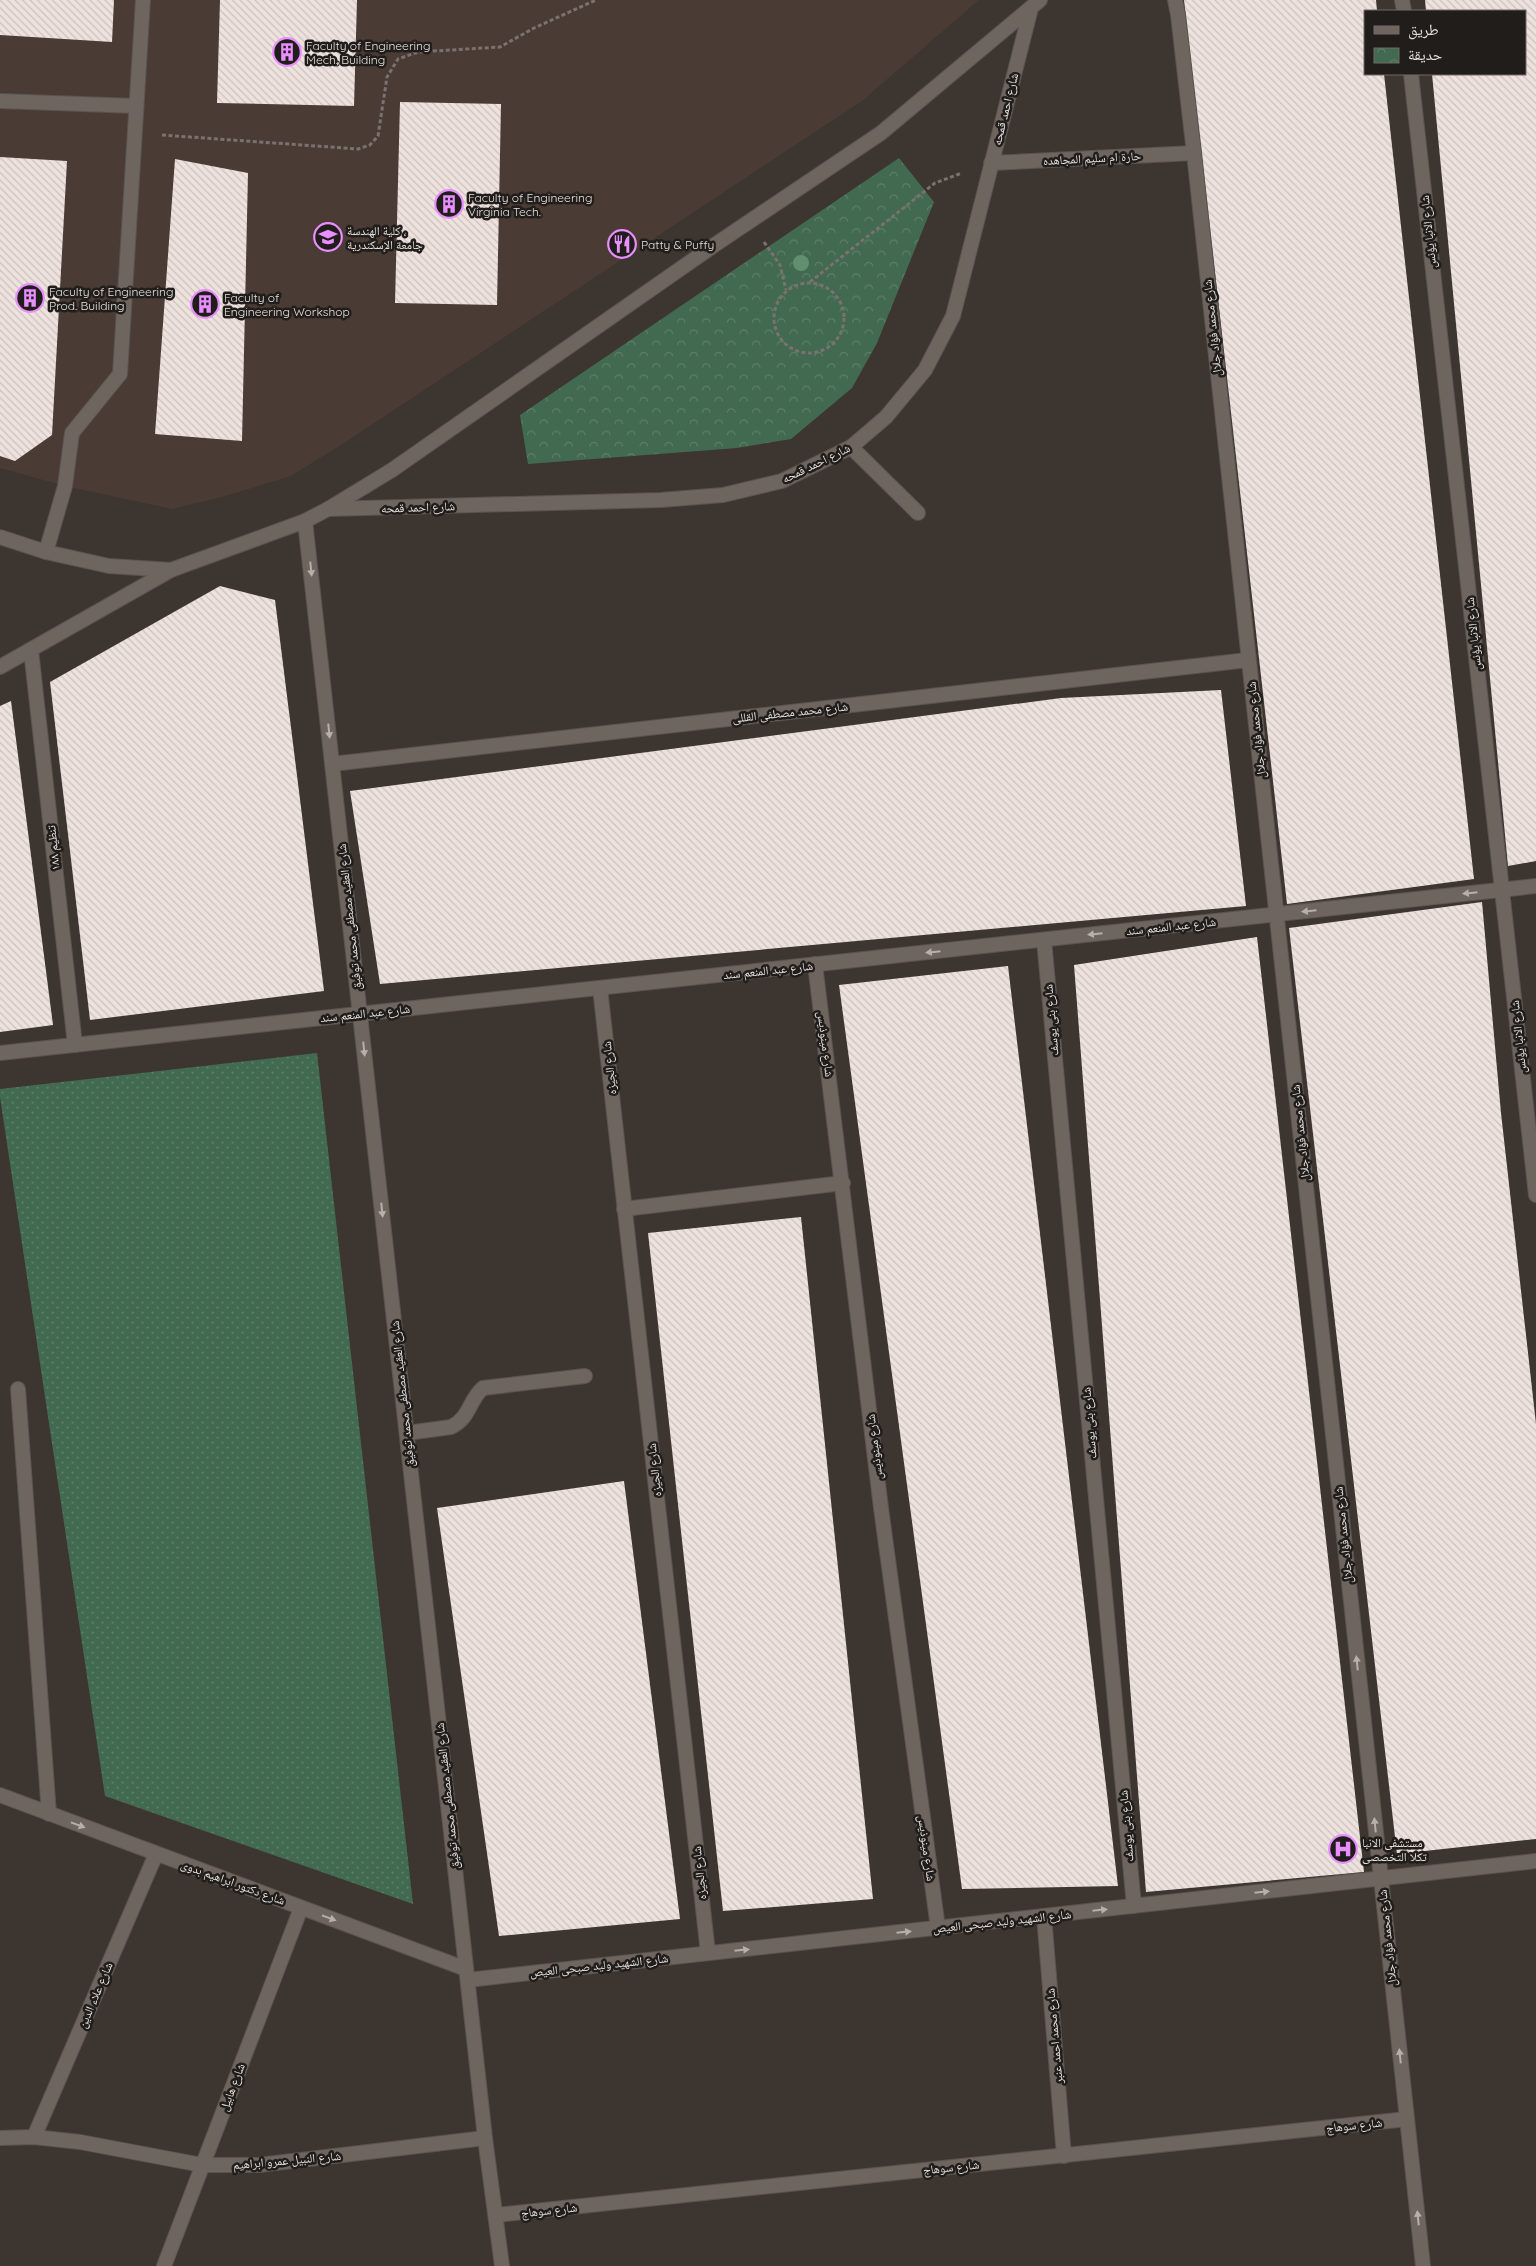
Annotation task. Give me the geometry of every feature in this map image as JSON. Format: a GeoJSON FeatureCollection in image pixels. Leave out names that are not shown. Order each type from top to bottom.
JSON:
{"type":"FeatureCollection","features":[{"type":"Feature","properties":{"kind":"street"},"geometry":{"type":"LineString","coordinates":[[46,552],[65,486],[72,433],[120,374],[143,0]]}},
{"type":"Feature","properties":{"kind":"street","name":"شارع محمد فؤاد جلال"},"geometry":{"type":"LineString","coordinates":[[1175,0],[1194,153],[1423,2266]]}},
{"type":"Feature","properties":{"kind":"street","name":"شارع احمد قمحه"},"geometry":{"type":"LineString","coordinates":[[328,509],[651,500],[723,495],[782,481],[851,448],[886,417],[924,370],[952,316],[991,163],[1036,4]]}},
{"type":"Feature","properties":{"kind":"street","name":"شارع احمد قمحه"},"geometry":{"type":"LineString","coordinates":[[0,668],[171,570],[305,521],[392,470],[750,221],[881,133],[1036,4]]}},
{"type":"Feature","properties":{"kind":"street","name":"شارع الانبا يؤنس"},"geometry":{"type":"LineString","coordinates":[[1411,75],[1536,1195]]}},
{"type":"Feature","properties":{"kind":"street"},"geometry":{"type":"LineString","coordinates":[[0,101],[136,106]]}},
{"type":"Feature","properties":{"kind":"street","name":"حارة ام سليم المجاهده"},"geometry":{"type":"LineString","coordinates":[[991,163],[1194,153]]}},
{"type":"Feature","properties":{"kind":"street"},"geometry":{"type":"LineString","coordinates":[[851,448],[918,513]]}},
{"type":"Feature","properties":{"kind":"street","name":"شارع العقيد مصطفى محمد توفيق"},"geometry":{"type":"LineString","coordinates":[[305,521],[485,2138],[502,2266]]}},
{"type":"Feature","properties":{"kind":"street","name":"شارع احمد قمحه"},"geometry":{"type":"LineString","coordinates":[[0,537],[46,552],[109,566],[171,570]]}},
{"type":"Feature","properties":{"kind":"street","name":"تنظيم ١٨٨"},"geometry":{"type":"LineString","coordinates":[[31,650],[75,1045]]}},
{"type":"Feature","properties":{"kind":"street","name":"شارع محمد مصطفى القللى"},"geometry":{"type":"LineString","coordinates":[[332,764],[1248,660]]}},
{"type":"Feature","properties":{"kind":"street","name":"شارع عبد المنعم سند"},"geometry":{"type":"LineString","coordinates":[[0,1053],[1536,886]]}},
{"type":"Feature","properties":{"kind":"street","name":"شارع بنى يوسف"},"geometry":{"type":"LineString","coordinates":[[1044,940],[1134,1906]]}},
{"type":"Feature","properties":{"kind":"street","name":"شارع مينوذيس"},"geometry":{"type":"LineString","coordinates":[[815,964],[881,1508],[938,1928]]}},
{"type":"Feature","properties":{"kind":"street","name":"شارع الجيزه"},"geometry":{"type":"LineString","coordinates":[[600,988],[708,1953]]}},
{"type":"Feature","properties":{"kind":"street"},"geometry":{"type":"LineString","coordinates":[[624,1209],[843,1183]]}},
{"type":"Feature","properties":{"kind":"street"},"geometry":{"type":"LineString","coordinates":[[407,1433],[452,1427],[468,1413],[474,1398],[483,1388],[585,1376]]}},
{"type":"Feature","properties":{"kind":"street"},"geometry":{"type":"LineString","coordinates":[[18,1389],[50,1814]]}},
{"type":"Feature","properties":{"kind":"street","name":"شارع دكتور ابراهيم بدوى"},"geometry":{"type":"LineString","coordinates":[[0,1796],[301,1908],[467,1974]]}},
{"type":"Feature","properties":{"kind":"street","name":"شارع علاء الدين"},"geometry":{"type":"LineString","coordinates":[[34,2137],[156,1854]]}},
{"type":"Feature","properties":{"kind":"street","name":"شارع الشهيد وليد صبحى العيص"},"geometry":{"type":"LineString","coordinates":[[467,1974],[708,1953],[1536,1861]]}},
{"type":"Feature","properties":{"kind":"street","name":"شارع هابيل"},"geometry":{"type":"LineString","coordinates":[[164,2266],[301,1908]]}},
{"type":"Feature","properties":{"kind":"street","name":"شارع محمد احمد عنبر"},"geometry":{"type":"LineString","coordinates":[[1044,1916],[1064,2156]]}},
{"type":"Feature","properties":{"kind":"street","name":"شارع سوهاج"},"geometry":{"type":"LineString","coordinates":[[496,2215],[1407,2119]]}},
{"type":"Feature","properties":{"kind":"street","name":"شارع النبيل عمرو ابراهيم"},"geometry":{"type":"LineString","coordinates":[[0,2138],[34,2137],[80,2142],[202,2165],[259,2165],[485,2138]]}},
{"type":"Feature","properties":{"kind":"path"},"geometry":{"type":"LineString","coordinates":[[134,133],[358,149],[370,145],[378,136],[387,77],[398,59],[418,52],[500,47],[534,28],[596,0]]}},
{"type":"Feature","properties":{"kind":"path"},"geometry":{"type":"LineString","coordinates":[[809,282],[935,182],[991,163]]}},
{"type":"Feature","properties":{"kind":"path"},"geometry":{"type":"LineString","coordinates":[[750,221],[780,265],[786,290]]}},
{"type":"Feature","properties":{"kind":"path"},"geometry":{"type":"LineString","coordinates":[[809,282],[828,288],[838,296],[844,314],[843,326],[838,338],[831,345],[821,351],[804,353],[793,350],[782,342],[776,331],[773,318],[775,307],[786,290],[797,284],[809,282]]}},
{"type":"Feature","properties":{"kind":"shaded area","name":"كلية الهندسة ، جامعة الإسكندرية"},"geometry":{"type":"Polygon","coordinates":[[[0,0],[979,0],[862,101],[344,443],[291,476],[222,497],[172,509],[65,486],[0,468],[0,0]]]}},
{"type":"Feature","properties":{"kind":"green space"},"geometry":{"type":"Polygon","coordinates":[[[899,158],[934,202],[877,343],[852,388],[791,439],[737,448],[528,464],[520,415],[899,158]]]}},
{"type":"Feature","properties":{"kind":"green space"},"geometry":{"type":"Polygon","coordinates":[[[317,1053],[413,1904],[105,1796],[0,1097],[0,1089],[317,1053]]]}},
{"type":"Feature","properties":{"kind":"building"},"geometry":{"type":"Polygon","coordinates":[[[0,0],[114,0],[112,42],[0,35],[0,0]]]}},
{"type":"Feature","properties":{"kind":"building","name":"Faculty of Engineering Mech. Building"},"geometry":{"type":"Polygon","coordinates":[[[220,0],[357,0],[354,106],[217,103],[220,0]]]}},
{"type":"Feature","properties":{"kind":"building"},"geometry":{"type":"Polygon","coordinates":[[[1184,0],[1376,0],[1377,10],[1364,10],[1364,75],[1384,75],[1474,879],[1287,904],[1184,0]]]}},
{"type":"Feature","properties":{"kind":"building"},"geometry":{"type":"Polygon","coordinates":[[[1425,0],[1536,0],[1536,861],[1508,866],[1432,75],[1526,75],[1526,10],[1426,10],[1425,0]]]}},
{"type":"Feature","properties":{"kind":"building","name":"Faculty of Engineering Virginia Tech."},"geometry":{"type":"Polygon","coordinates":[[[400,102],[501,104],[497,305],[395,303],[400,102]]]}},
{"type":"Feature","properties":{"kind":"building","name":"Faculty of Engineering Prod. Building"},"geometry":{"type":"Polygon","coordinates":[[[0,157],[67,161],[52,435],[15,461],[0,456],[0,157]]]}},
{"type":"Feature","properties":{"kind":"building","name":"Faculty of Engineering Workshop"},"geometry":{"type":"Polygon","coordinates":[[[175,159],[248,173],[242,441],[155,434],[175,159]]]}},
{"type":"Feature","properties":{"kind":"building"},"geometry":{"type":"Polygon","coordinates":[[[220,586],[275,600],[324,991],[90,1020],[50,682],[220,586]]]}},
{"type":"Feature","properties":{"kind":"building"},"geometry":{"type":"Polygon","coordinates":[[[1221,690],[1246,906],[380,984],[350,791],[1061,698],[1221,690]]]}},
{"type":"Feature","properties":{"kind":"building"},"geometry":{"type":"Polygon","coordinates":[[[11,701],[53,1025],[0,1032],[0,706],[11,701]]]}},
{"type":"Feature","properties":{"kind":"building"},"geometry":{"type":"Polygon","coordinates":[[[1482,902],[1501,1113],[1536,1424],[1536,1839],[1397,1854],[1289,928],[1482,902]]]}},
{"type":"Feature","properties":{"kind":"building"},"geometry":{"type":"Polygon","coordinates":[[[1257,937],[1364,1872],[1146,1892],[1074,965],[1257,937]]]}},
{"type":"Feature","properties":{"kind":"building"},"geometry":{"type":"Polygon","coordinates":[[[1008,966],[1118,1886],[962,1889],[839,985],[1008,966]]]}},
{"type":"Feature","properties":{"kind":"building"},"geometry":{"type":"Polygon","coordinates":[[[801,1217],[873,1899],[723,1911],[648,1233],[801,1217]]]}},
{"type":"Feature","properties":{"kind":"building"},"geometry":{"type":"Polygon","coordinates":[[[624,1481],[680,1919],[499,1936],[437,1508],[624,1481]]]}},
{"type":"Feature","properties":{"kind":"place","name":"Faculty of Engineering Mech. Building"},"geometry":{"type":"Point","coordinates":[287,52]}},
{"type":"Feature","properties":{"kind":"place","name":"Faculty of Engineering Virginia Tech."},"geometry":{"type":"Point","coordinates":[449,204]}},
{"type":"Feature","properties":{"kind":"place","name":"كلية الهندسة ، جامعة الإسكندرية"},"geometry":{"type":"Point","coordinates":[328,237]}},
{"type":"Feature","properties":{"kind":"place","name":"Patty & Puffy"},"geometry":{"type":"Point","coordinates":[622,244]}},
{"type":"Feature","properties":{"kind":"place","name":"Faculty of Engineering Prod. Building"},"geometry":{"type":"Point","coordinates":[30,298]}},
{"type":"Feature","properties":{"kind":"place","name":"Faculty of Engineering Workshop"},"geometry":{"type":"Point","coordinates":[205,304]}},
{"type":"Feature","properties":{"kind":"place","name":"مستشفى الانبا تكلا التخصصى"},"geometry":{"type":"Point","coordinates":[1343,1849]}}]}
